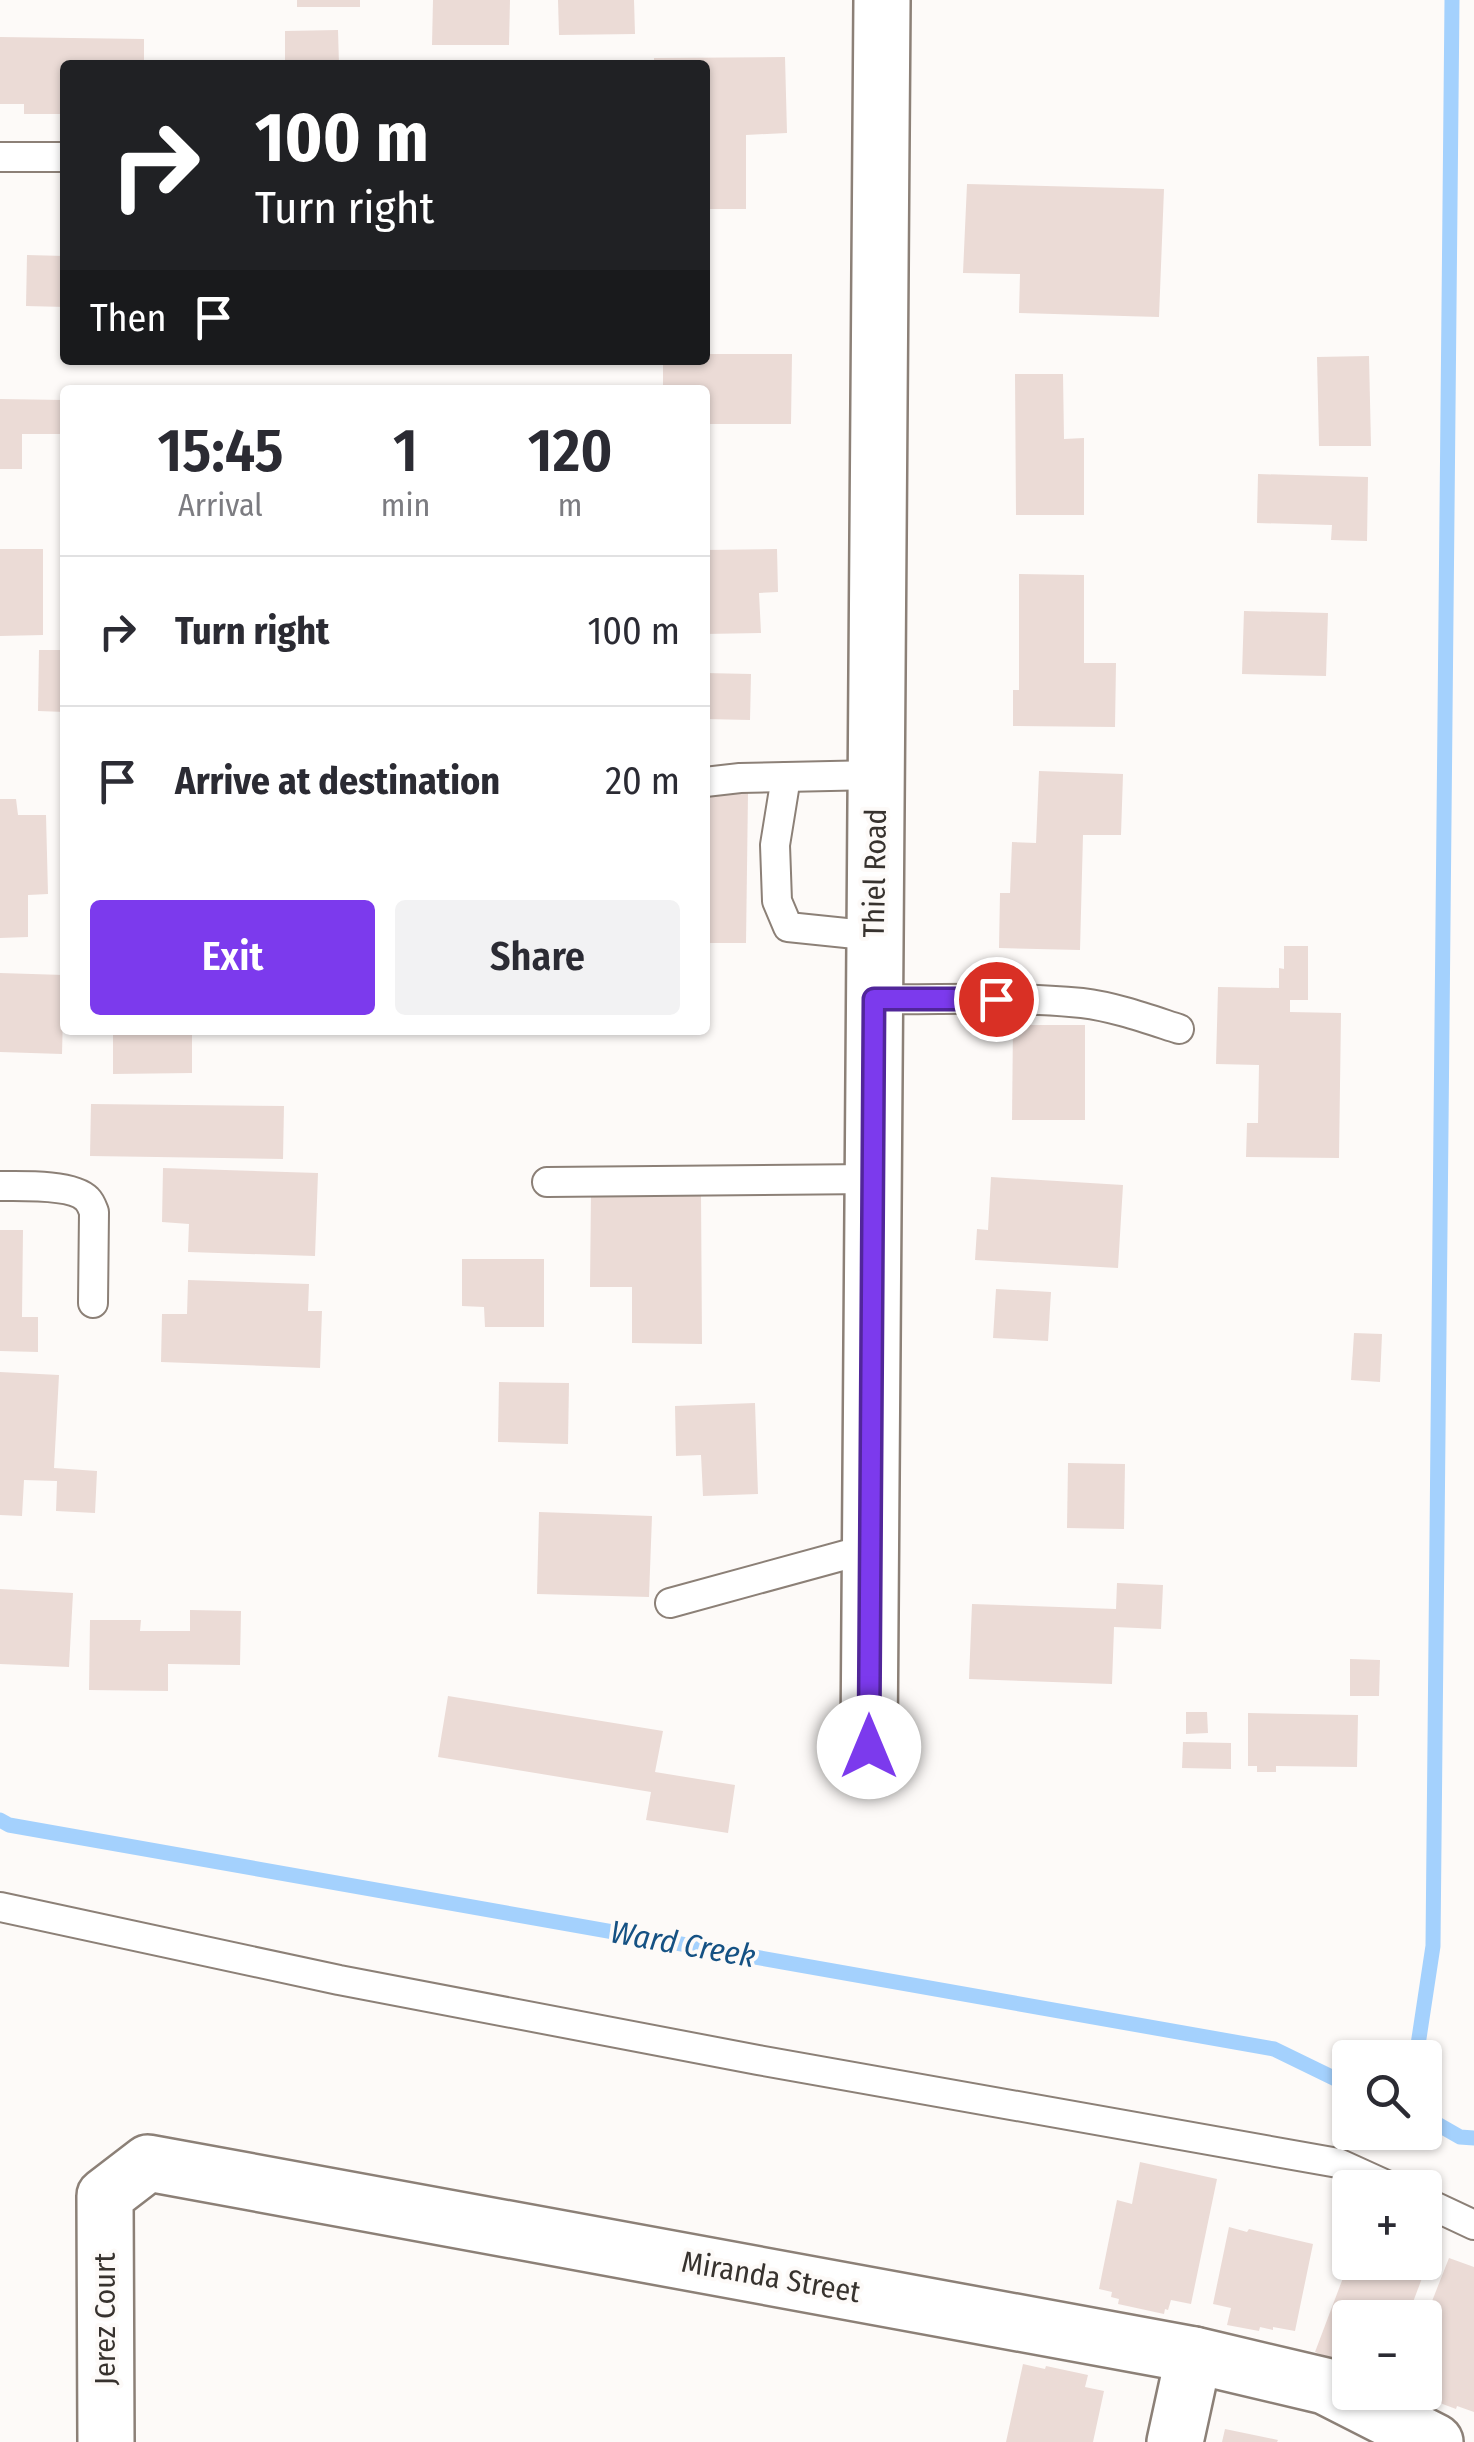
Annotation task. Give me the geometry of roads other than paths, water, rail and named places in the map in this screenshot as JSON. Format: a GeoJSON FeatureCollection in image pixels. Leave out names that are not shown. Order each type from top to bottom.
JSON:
{"type":"FeatureCollection","features":[{"type":"Feature","properties":{"kind":"street","name":"Thiel Road"},"geometry":{"type":"LineString","coordinates":[[869,1747],[882,0]]}},
{"type":"Feature","properties":{"kind":"street","name":"Miranda Street"},"geometry":{"type":"LineString","coordinates":[[106,2196],[148,2163],[1194,2355],[1325,2386],[1435,2442]]}},
{"type":"Feature","properties":{"kind":"street","name":"Jerez Court"},"geometry":{"type":"LineString","coordinates":[[106,2196],[106,2442]]}},
{"type":"Feature","properties":{"kind":"street"},"geometry":{"type":"LineString","coordinates":[[1175,2442],[1194,2355]]}},
{"type":"Feature","properties":{"kind":"lane"},"geometry":{"type":"LineString","coordinates":[[0,157],[60,157]]}},
{"type":"Feature","properties":{"kind":"lane"},"geometry":{"type":"LineString","coordinates":[[710,782],[876,775]]}},
{"type":"Feature","properties":{"kind":"lane"},"geometry":{"type":"LineString","coordinates":[[786,777],[776,845],[777,901],[788,928],[875,936]]}},
{"type":"Feature","properties":{"kind":"lane"},"geometry":{"type":"LineString","coordinates":[[874,999],[1085,1004],[1179,1029]]}},
{"type":"Feature","properties":{"kind":"lane"},"geometry":{"type":"LineString","coordinates":[[547,1182],[872,1179]]}},
{"type":"Feature","properties":{"kind":"lane"},"geometry":{"type":"LineString","coordinates":[[0,1186],[68,1190],[90,1200],[94,1212],[94,1303]]}},
{"type":"Feature","properties":{"kind":"lane"},"geometry":{"type":"LineString","coordinates":[[670,1603],[870,1548]]}},
{"type":"Feature","properties":{"kind":"lane"},"geometry":{"type":"LineString","coordinates":[[0,1907],[339,1980],[758,2060],[1338,2163],[1353,2170]]}},
{"type":"Feature","properties":{"kind":"lane"},"geometry":{"type":"LineString","coordinates":[[1442,2210],[1474,2225]]}},
{"type":"Feature","properties":{"kind":"waterway"},"geometry":{"type":"LineString","coordinates":[[1419,2040],[1433,1946],[1452,0]]}},
{"type":"Feature","properties":{"kind":"waterway","name":"Ward Creek"},"geometry":{"type":"LineString","coordinates":[[0,1820],[9,1825],[1274,2049],[1332,2077]]}},
{"type":"Feature","properties":{"kind":"waterway","name":"Ward Creek"},"geometry":{"type":"LineString","coordinates":[[1442,2127],[1460,2137],[1474,2138]]}}]}
